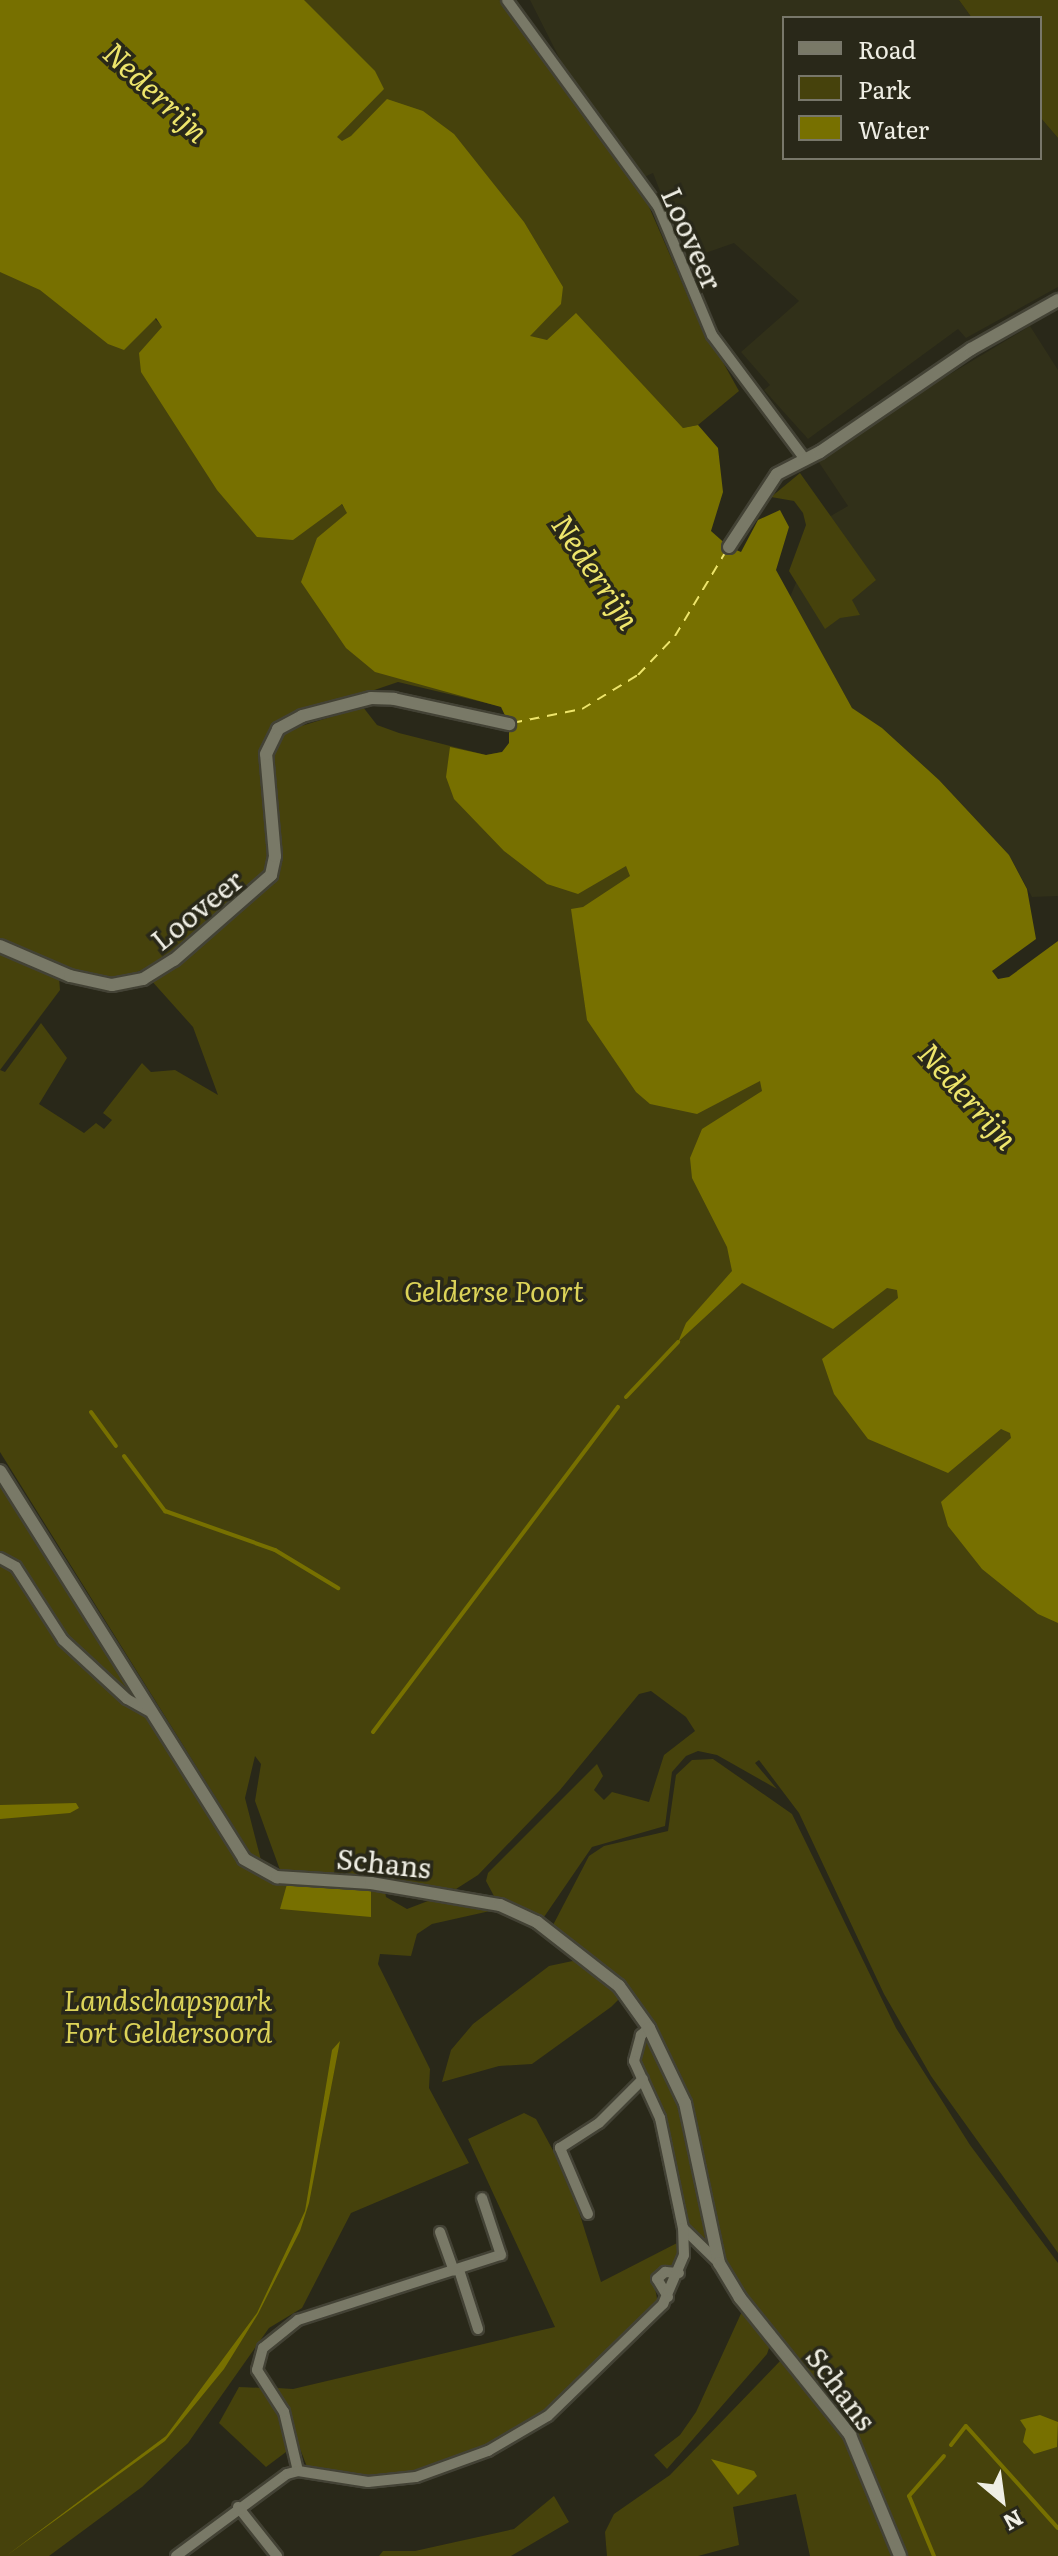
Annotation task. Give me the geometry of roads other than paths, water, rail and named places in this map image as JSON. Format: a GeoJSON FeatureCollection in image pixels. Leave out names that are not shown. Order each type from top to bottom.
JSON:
{"type":"FeatureCollection","features":[{"type":"Feature","properties":{"kind":"street","name":"Looveer"},"geometry":{"type":"LineString","coordinates":[[507,0],[658,206],[712,335],[804,458]]}},
{"type":"Feature","properties":{"kind":"street"},"geometry":{"type":"LineString","coordinates":[[729,547],[771,479],[971,349],[1058,300]]}},
{"type":"Feature","properties":{"kind":"street","name":"Looveer"},"geometry":{"type":"LineString","coordinates":[[0,946],[70,976],[112,985],[143,979],[174,960],[271,875],[275,856],[264,764],[278,729],[302,716],[371,698],[509,724]]}},
{"type":"Feature","properties":{"kind":"street","name":"Schans"},"geometry":{"type":"LineString","coordinates":[[0,1471],[229,1839],[260,1871],[472,1896],[537,1922],[601,1968],[649,2028],[685,2103],[719,2263]]}},
{"type":"Feature","properties":{"kind":"street","name":"Schans"},"geometry":{"type":"LineString","coordinates":[[0,1558],[11,1560],[63,1640],[127,1699],[149,1711]]}},
{"type":"Feature","properties":{"kind":"street"},"geometry":{"type":"LineString","coordinates":[[176,2556],[238,2507],[298,2471],[392,2481],[444,2470],[488,2451],[548,2416],[581,2390],[668,2297],[679,2273],[683,2228],[663,2128],[635,2050],[649,2028]]}},
{"type":"Feature","properties":{"kind":"street"},"geometry":{"type":"LineString","coordinates":[[588,2214],[560,2148],[599,2123],[643,2079]]}},
{"type":"Feature","properties":{"kind":"street"},"geometry":{"type":"LineString","coordinates":[[298,2471],[284,2412],[257,2370],[263,2348],[298,2320],[501,2255],[482,2198]]}},
{"type":"Feature","properties":{"kind":"street","name":"Schans"},"geometry":{"type":"LineString","coordinates":[[683,2228],[719,2263],[740,2298],[850,2435],[900,2556]]}},
{"type":"Feature","properties":{"kind":"street"},"geometry":{"type":"LineString","coordinates":[[440,2232],[478,2329]]}},
{"type":"Feature","properties":{"kind":"street"},"geometry":{"type":"LineString","coordinates":[[668,2297],[657,2279],[665,2272],[679,2273]]}},
{"type":"Feature","properties":{"kind":"street"},"geometry":{"type":"LineString","coordinates":[[238,2507],[277,2556]]}},
{"type":"Feature","properties":{"kind":"water","name":"Nederrijn"},"geometry":{"type":"Polygon","coordinates":[[[0,0],[304,0],[375,71],[384,89],[337,137],[342,141],[351,136],[387,99],[423,111],[454,134],[524,222],[563,287],[561,304],[530,336],[547,340],[576,313],[683,428],[698,425],[718,448],[723,492],[711,531],[729,547],[741,552],[758,520],[780,510],[789,527],[776,570],[852,708],[882,728],[939,780],[1009,855],[1027,889],[1036,939],[992,971],[998,979],[1009,977],[1058,941],[1058,1623],[1038,1614],[982,1569],[948,1526],[941,1502],[1011,1438],[1010,1433],[1001,1429],[948,1473],[868,1439],[834,1394],[822,1359],[898,1298],[897,1290],[887,1288],[833,1329],[742,1283],[678,1342],[686,1323],[732,1271],[727,1247],[692,1178],[690,1158],[702,1129],[762,1091],[760,1081],[697,1114],[650,1104],[636,1092],[587,1020],[571,909],[583,907],[630,876],[626,866],[578,894],[547,884],[504,851],[454,799],[446,777],[450,747],[486,755],[502,752],[509,743],[509,724],[501,707],[375,672],[346,648],[301,582],[317,538],[347,513],[342,504],[293,540],[257,537],[217,490],[141,372],[139,353],[162,327],[156,318],[124,350],[108,344],[40,290],[0,272],[0,0]]]}},
{"type":"Feature","properties":{"kind":"water"},"geometry":{"type":"Polygon","coordinates":[[[76,1803],[79,1808],[70,1813],[0,1819],[0,1805],[76,1803]]]}},
{"type":"Feature","properties":{"kind":"water"},"geometry":{"type":"Polygon","coordinates":[[[287,1884],[371,1890],[371,1917],[280,1909],[287,1884]]]}},
{"type":"Feature","properties":{"kind":"water"},"geometry":{"type":"Polygon","coordinates":[[[340,2041],[309,2203],[300,2231],[258,2314],[224,2369],[165,2441],[6,2556],[166,2436],[257,2313],[305,2211],[332,2050],[340,2041]]]}},
{"type":"Feature","properties":{"kind":"water"},"geometry":{"type":"Polygon","coordinates":[[[1040,2415],[1058,2422],[1057,2447],[1034,2454],[1023,2442],[1026,2429],[1020,2420],[1040,2415]]]}},
{"type":"Feature","properties":{"kind":"water"},"geometry":{"type":"Polygon","coordinates":[[[711,2459],[754,2471],[757,2476],[738,2495],[711,2459]]]}},
{"type":"Feature","properties":{"kind":"waterway"},"geometry":{"type":"LineString","coordinates":[[626,1397],[678,1342]]}},
{"type":"Feature","properties":{"kind":"waterway"},"geometry":{"type":"LineString","coordinates":[[373,1732],[618,1407]]}},
{"type":"Feature","properties":{"kind":"waterway"},"geometry":{"type":"LineString","coordinates":[[91,1412],[116,1446]]}},
{"type":"Feature","properties":{"kind":"waterway"},"geometry":{"type":"LineString","coordinates":[[124,1456],[165,1511],[275,1550],[338,1588]]}},
{"type":"Feature","properties":{"kind":"waterway"},"geometry":{"type":"LineString","coordinates":[[951,2445],[966,2426],[1058,2528]]}},
{"type":"Feature","properties":{"kind":"waterway"},"geometry":{"type":"LineString","coordinates":[[934,2556],[909,2496],[944,2456]]}},
{"type":"Feature","properties":{"kind":"park label","name":"Gelderse Poort"},"geometry":{"type":"Point","coordinates":[494,1290]}},
{"type":"Feature","properties":{"kind":"park label","name":"Landschapspark Fort Geldersoord"},"geometry":{"type":"Point","coordinates":[168,2015]}}]}
